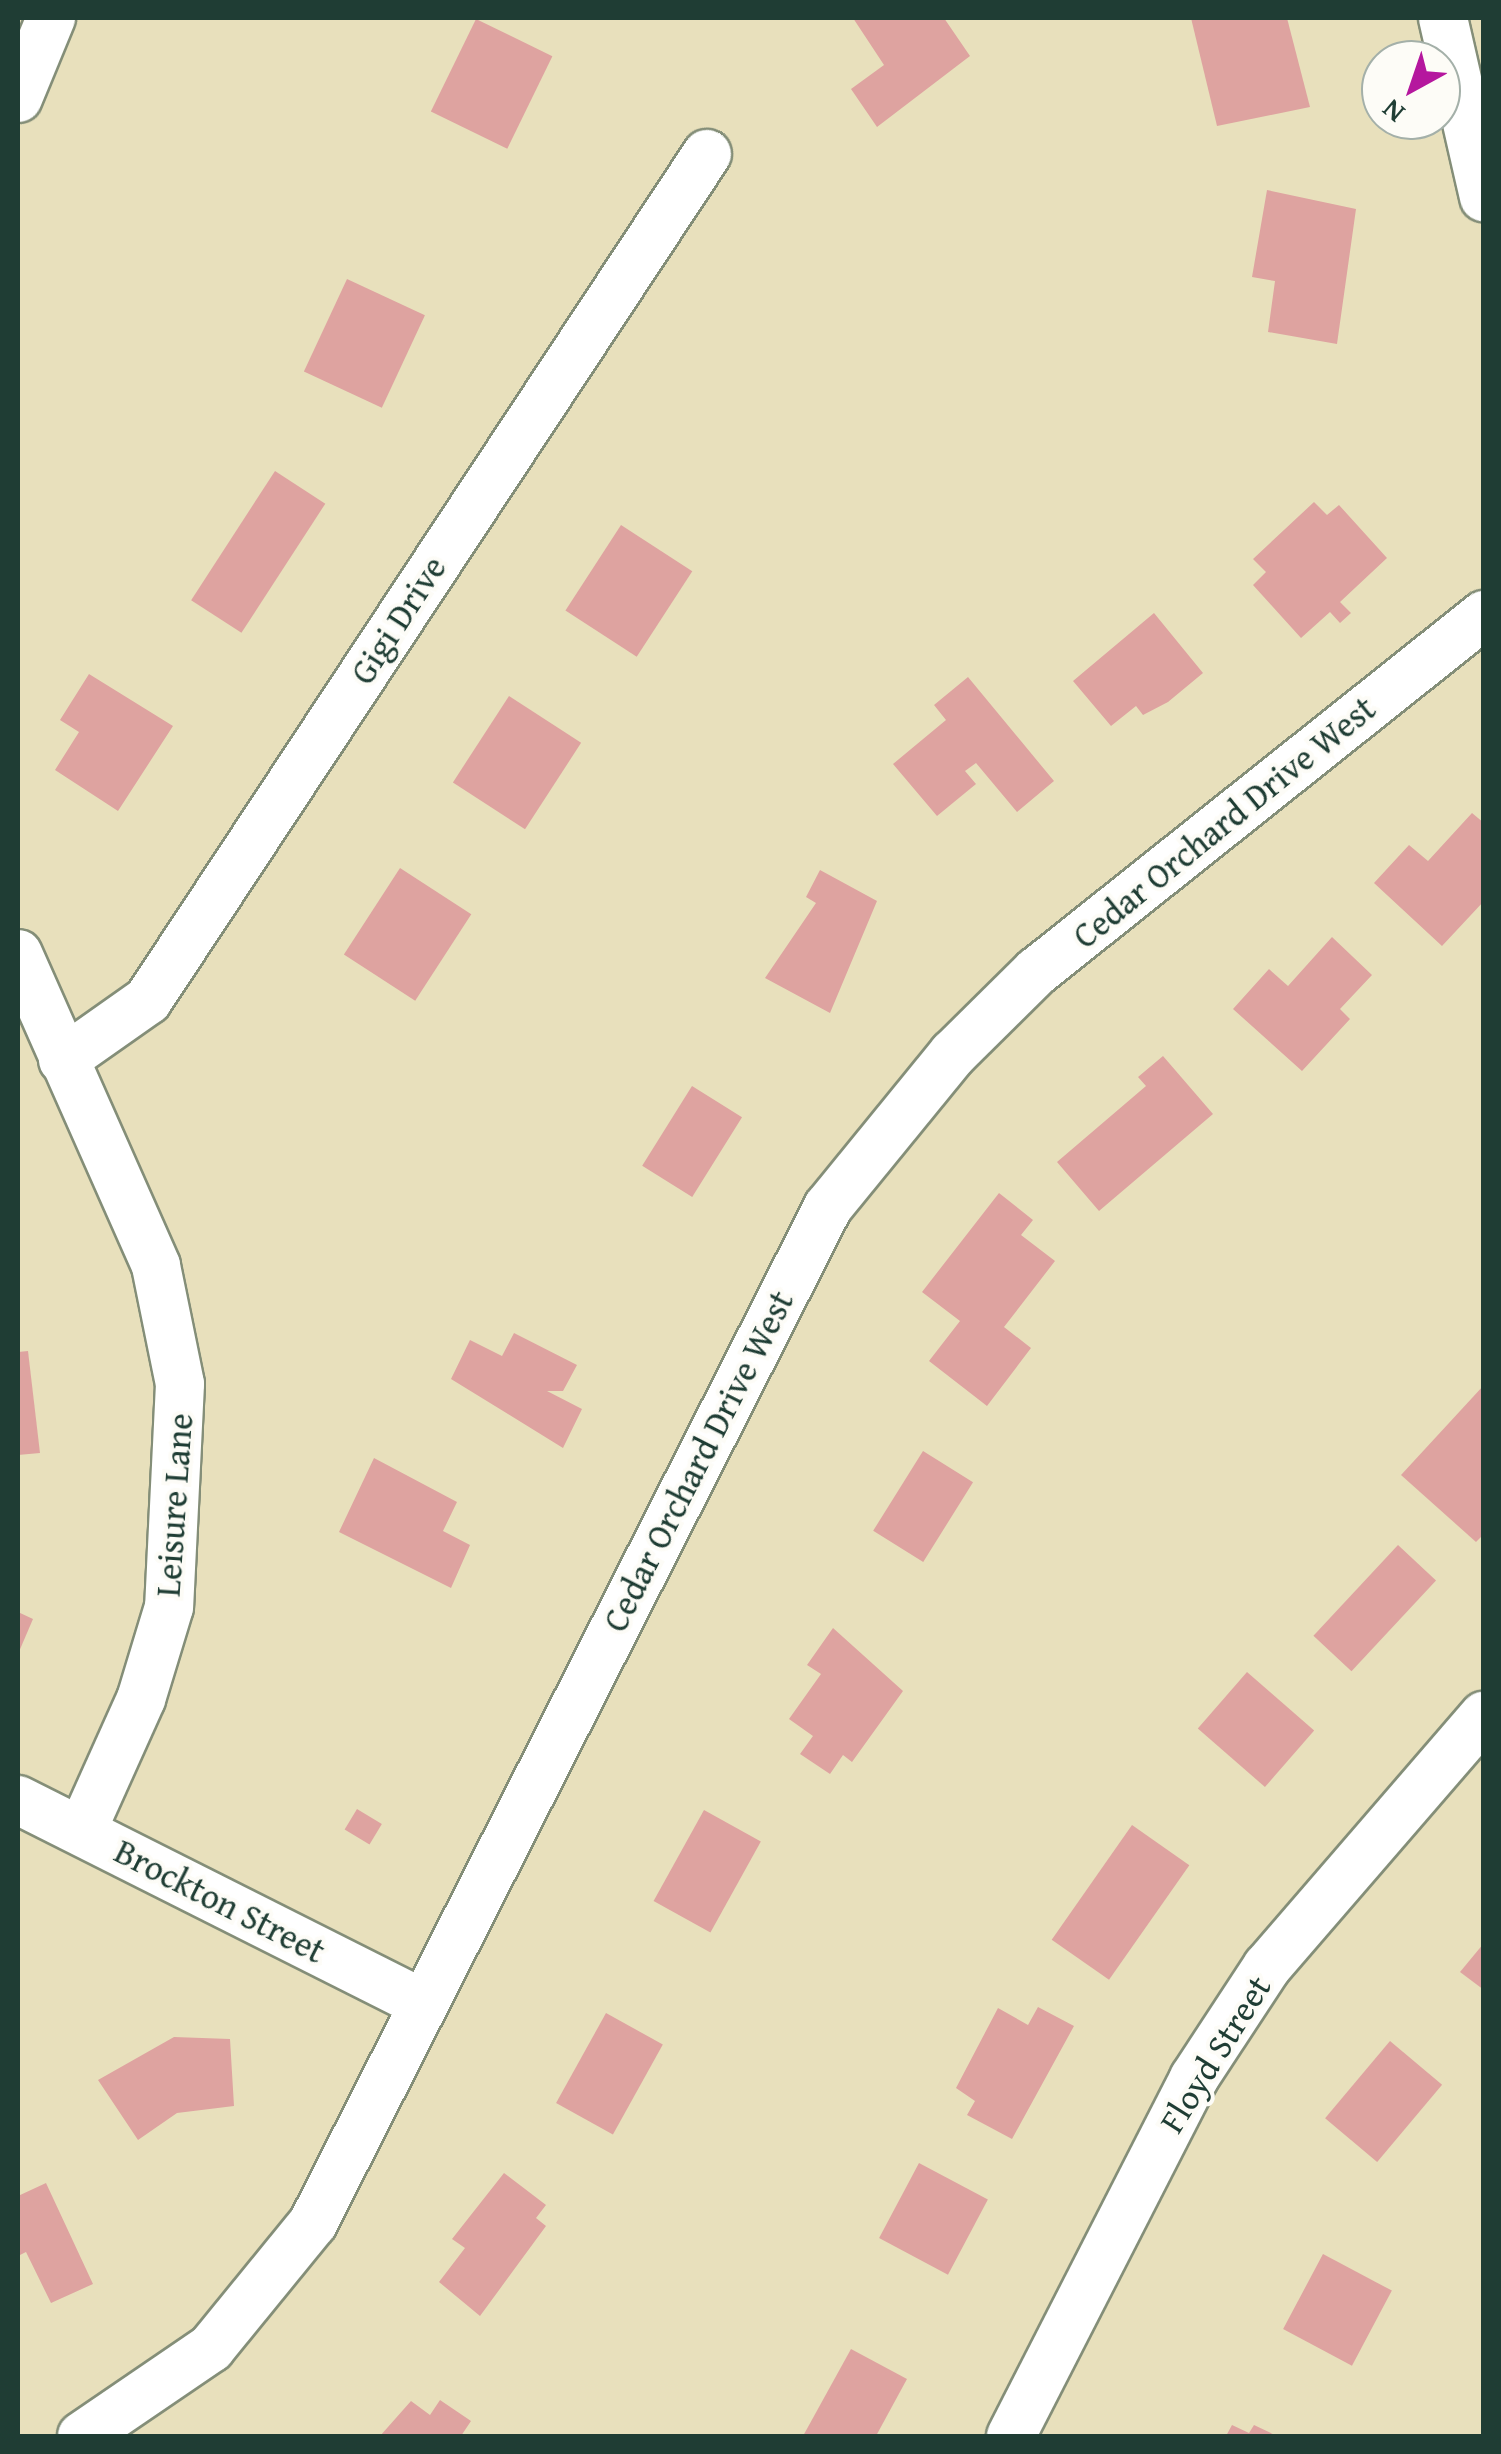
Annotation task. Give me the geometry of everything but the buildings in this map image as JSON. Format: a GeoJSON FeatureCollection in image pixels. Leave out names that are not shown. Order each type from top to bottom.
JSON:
{"type":"FeatureCollection","features":[{"type":"Feature","properties":{"kind":"street"},"geometry":{"type":"LineString","coordinates":[[18,98],[51,18]]}},
{"type":"Feature","properties":{"kind":"street"},"geometry":{"type":"LineString","coordinates":[[1443,18],[1484,197]]}},
{"type":"Feature","properties":{"kind":"street","name":"Gigi Drive"},"geometry":{"type":"LineString","coordinates":[[64,1060],[148,1000],[706,154]]}},
{"type":"Feature","properties":{"kind":"street","name":"Cedar Orchard Drive West"},"geometry":{"type":"LineString","coordinates":[[82,2436],[210,2348],[268,2286],[313,2223],[421,2003],[828,1208],[952,1054],[1036,972],[1484,615]]}},
{"type":"Feature","properties":{"kind":"street","name":"Leisure Lane"},"geometry":{"type":"LineString","coordinates":[[18,954],[156,1266],[181,1403],[169,1607],[140,1700],[82,1830]]}},
{"type":"Feature","properties":{"kind":"street","name":"Floyd Street"},"geometry":{"type":"LineString","coordinates":[[1011,2436],[1194,2078],[1267,1967],[1484,1716]]}},
{"type":"Feature","properties":{"kind":"street","name":"Brockton Street"},"geometry":{"type":"LineString","coordinates":[[18,1800],[421,2003]]}}]}
